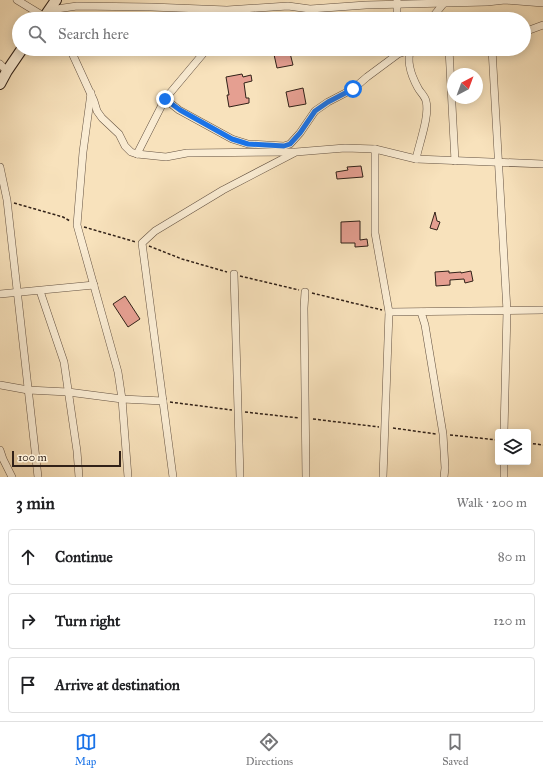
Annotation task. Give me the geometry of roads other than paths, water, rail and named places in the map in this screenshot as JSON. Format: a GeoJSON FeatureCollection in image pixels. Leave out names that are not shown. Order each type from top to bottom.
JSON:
{"type":"FeatureCollection","features":[{"type":"Feature","properties":{"kind":"main road"},"geometry":{"type":"LineString","coordinates":[[48,12],[56,0]]}},
{"type":"Feature","properties":{"kind":"main road"},"geometry":{"type":"LineString","coordinates":[[0,84],[4,68],[15,56]]}},
{"type":"Feature","properties":{"kind":"street"},"geometry":{"type":"LineString","coordinates":[[17,0],[39,12]]}},
{"type":"Feature","properties":{"kind":"street"},"geometry":{"type":"LineString","coordinates":[[58,12],[77,6],[227,10],[288,6],[310,9],[397,2],[444,3],[505,0],[543,3]]}},
{"type":"Feature","properties":{"kind":"street"},"geometry":{"type":"LineString","coordinates":[[437,12],[444,3]]}},
{"type":"Feature","properties":{"kind":"street"},"geometry":{"type":"LineString","coordinates":[[243,12],[249,9]]}},
{"type":"Feature","properties":{"kind":"street"},"geometry":{"type":"LineString","coordinates":[[531,29],[543,25]]}},
{"type":"Feature","properties":{"kind":"street"},"geometry":{"type":"LineString","coordinates":[[73,56],[97,111],[102,118],[119,134],[130,152],[137,154],[166,157],[187,152],[296,152],[345,148],[375,149],[416,159],[543,164]]}},
{"type":"Feature","properties":{"kind":"street"},"geometry":{"type":"LineString","coordinates":[[137,154],[165,99],[201,56]]}},
{"type":"Feature","properties":{"kind":"street"},"geometry":{"type":"LineString","coordinates":[[165,99],[180,110],[232,139],[248,144],[284,146],[290,144],[300,133],[315,111],[328,102],[353,89],[392,56]]}},
{"type":"Feature","properties":{"kind":"street"},"geometry":{"type":"LineString","coordinates":[[410,56],[409,62],[413,78],[426,100],[426,115],[416,159]]}},
{"type":"Feature","properties":{"kind":"street"},"geometry":{"type":"LineString","coordinates":[[449,56],[455,161]]}},
{"type":"Feature","properties":{"kind":"street"},"geometry":{"type":"LineString","coordinates":[[492,56],[507,311],[504,429]]}},
{"type":"Feature","properties":{"kind":"street"},"geometry":{"type":"LineString","coordinates":[[90,93],[77,225],[118,372],[122,399],[128,477]]}},
{"type":"Feature","properties":{"kind":"street"},"geometry":{"type":"LineString","coordinates":[[375,149],[375,233],[389,312],[383,477]]}},
{"type":"Feature","properties":{"kind":"street"},"geometry":{"type":"LineString","coordinates":[[172,477],[142,243],[155,232],[223,190],[296,152]]}},
{"type":"Feature","properties":{"kind":"street"},"geometry":{"type":"LineString","coordinates":[[0,167],[7,200],[38,477]]}},
{"type":"Feature","properties":{"kind":"street"},"geometry":{"type":"LineString","coordinates":[[234,274],[240,477]]}},
{"type":"Feature","properties":{"kind":"street"},"geometry":{"type":"LineString","coordinates":[[0,294],[94,285]]}},
{"type":"Feature","properties":{"kind":"street"},"geometry":{"type":"LineString","coordinates":[[40,291],[64,362],[77,451],[79,477]]}},
{"type":"Feature","properties":{"kind":"street"},"geometry":{"type":"LineString","coordinates":[[305,292],[306,477]]}},
{"type":"Feature","properties":{"kind":"street"},"geometry":{"type":"LineString","coordinates":[[389,312],[543,310]]}},
{"type":"Feature","properties":{"kind":"street"},"geometry":{"type":"LineString","coordinates":[[421,312],[425,325],[443,434],[444,477]]}},
{"type":"Feature","properties":{"kind":"street"},"geometry":{"type":"LineString","coordinates":[[0,385],[28,390],[68,392],[122,399],[163,401]]}},
{"type":"Feature","properties":{"kind":"street"},"geometry":{"type":"LineString","coordinates":[[0,450],[12,477]]}},
{"type":"Feature","properties":{"kind":"street"},"geometry":{"type":"LineString","coordinates":[[504,465],[504,477]]}}]}
